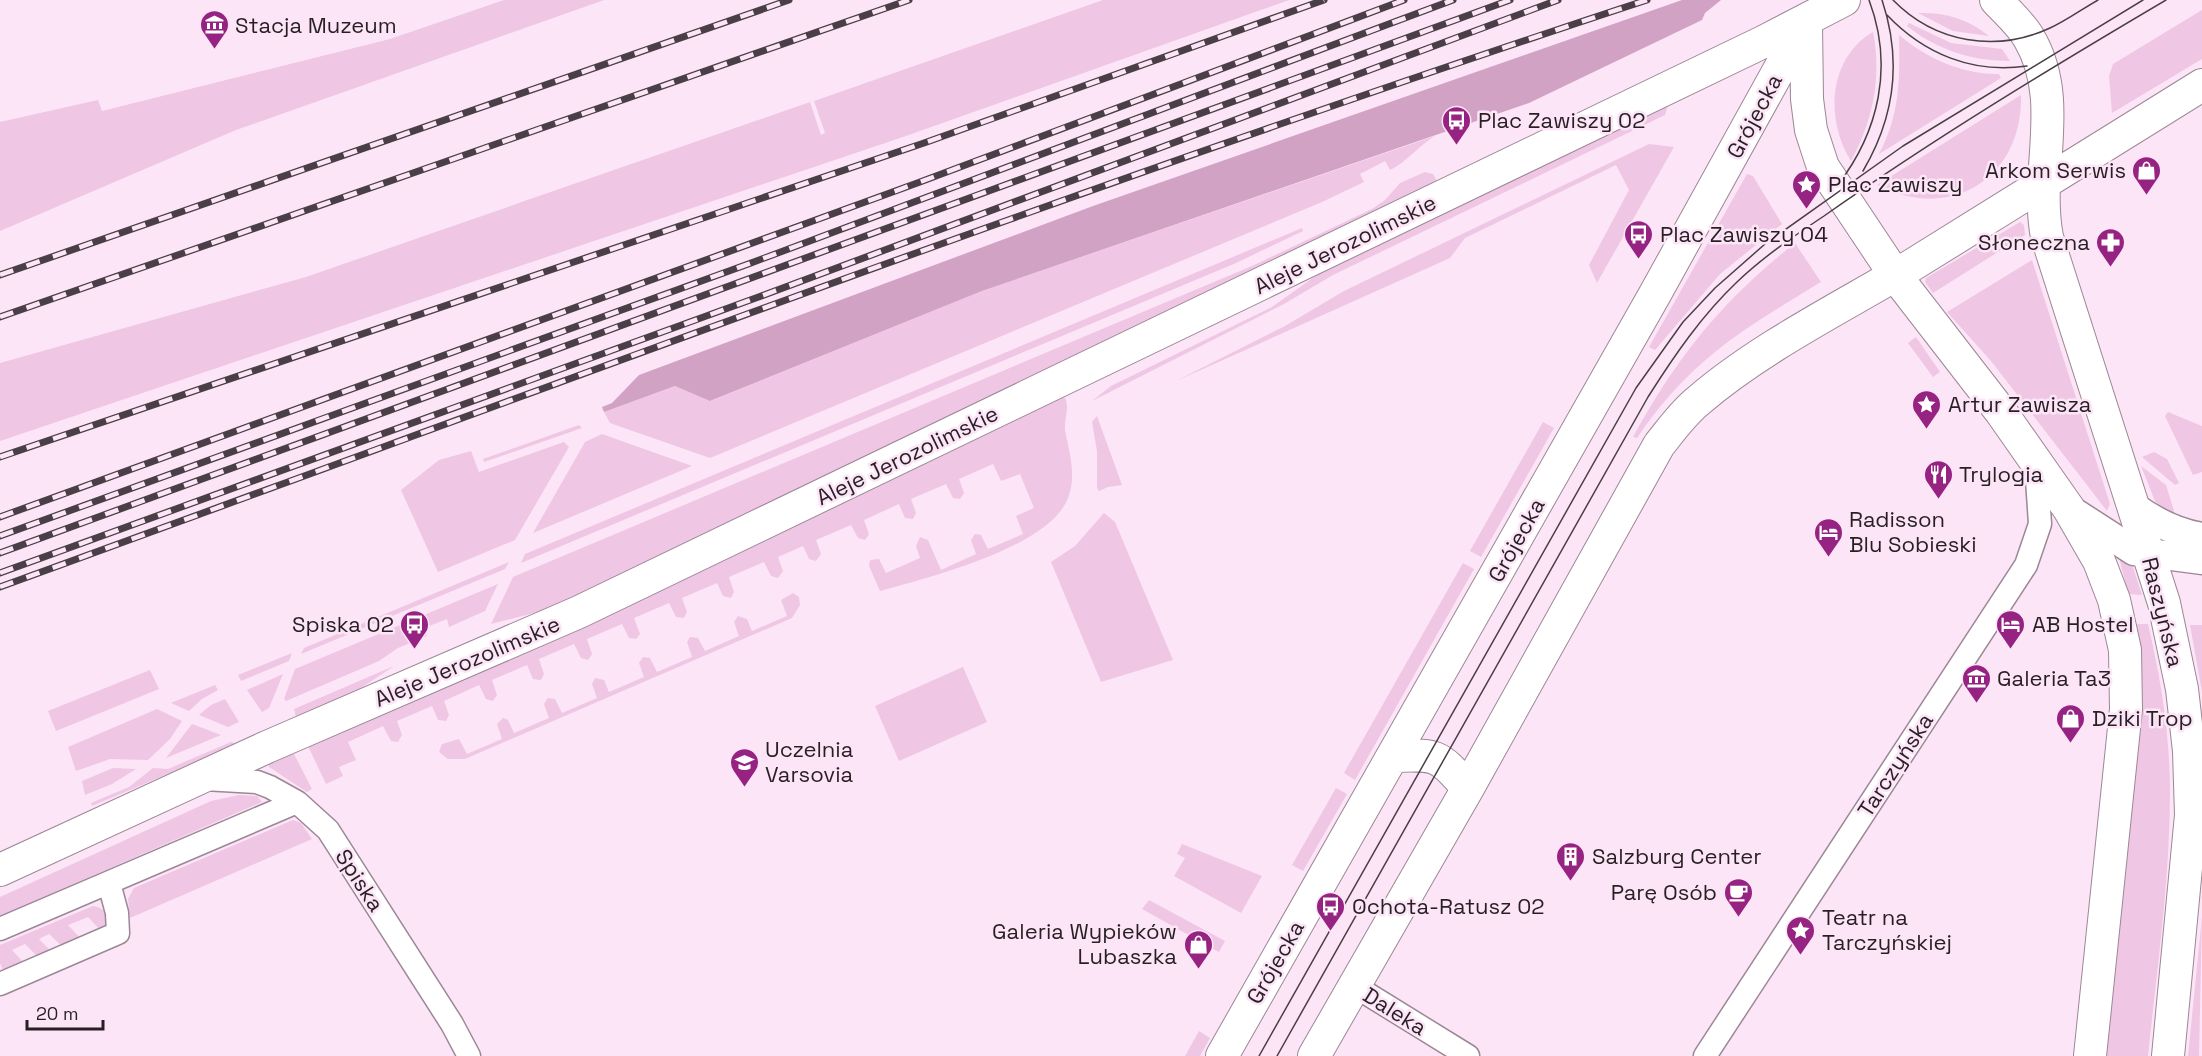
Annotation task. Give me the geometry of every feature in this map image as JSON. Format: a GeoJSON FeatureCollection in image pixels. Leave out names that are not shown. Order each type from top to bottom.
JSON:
{"type":"FeatureCollection","features":[{"type":"Feature","properties":{"kind":"main road","name":"Aleje Jerozolimskie"},"geometry":{"type":"LineString","coordinates":[[0,870],[197,779],[579,612],[1802,11],[1844,0]]}},
{"type":"Feature","properties":{"kind":"main road","name":"Raszyńska"},"geometry":{"type":"LineString","coordinates":[[1996,0],[2029,36],[2042,64],[2049,123],[2044,216],[2048,237],[2164,603],[2187,725],[2190,771],[2188,865],[2168,1056]]}},
{"type":"Feature","properties":{"kind":"main road","name":"Raszyńska"},"geometry":{"type":"LineString","coordinates":[[1802,11],[1807,99],[1811,130],[1822,167],[1894,275],[2036,460],[2070,509],[2099,561],[2114,600],[2122,632],[2126,676],[2123,740],[2090,1056]]}},
{"type":"Feature","properties":{"kind":"main road","name":"Grójecka"},"geometry":{"type":"LineString","coordinates":[[1222,1056],[1741,141],[1802,11]]}},
{"type":"Feature","properties":{"kind":"main road"},"geometry":{"type":"LineString","coordinates":[[1314,1056],[1468,788],[1659,445],[1676,423],[1697,401],[1749,363],[2202,85]]}},
{"type":"Feature","properties":{"kind":"main road"},"geometry":{"type":"LineString","coordinates":[[1394,756],[1430,755],[1444,761],[1468,788]]}},
{"type":"Feature","properties":{"kind":"street","name":"Tarczyńska"},"geometry":{"type":"LineString","coordinates":[[1705,1056],[2026,565],[2040,524],[2036,460]]}},
{"type":"Feature","properties":{"kind":"street"},"geometry":{"type":"LineString","coordinates":[[2134,507],[2160,525],[2188,535],[2202,537]]}},
{"type":"Feature","properties":{"kind":"street"},"geometry":{"type":"LineString","coordinates":[[2070,509],[2125,547],[2149,555],[2202,560]]}},
{"type":"Feature","properties":{"kind":"street","name":"Spiska"},"geometry":{"type":"LineString","coordinates":[[197,779],[257,782],[297,802],[328,830],[452,1024],[469,1056]]}},
{"type":"Feature","properties":{"kind":"street"},"geometry":{"type":"LineString","coordinates":[[0,929],[297,802]]}},
{"type":"Feature","properties":{"kind":"street"},"geometry":{"type":"LineString","coordinates":[[0,984],[118,933],[117,914],[109,883]]}},
{"type":"Feature","properties":{"kind":"street","name":"Daleka"},"geometry":{"type":"LineString","coordinates":[[1353,986],[1468,1056]]}},
{"type":"Feature","properties":{"kind":"shaded area"},"geometry":{"type":"Polygon","coordinates":[[[504,0],[604,0],[236,130],[0,231],[0,122],[98,100],[102,111],[390,39],[504,0]]]}},
{"type":"Feature","properties":{"kind":"shaded area"},"geometry":{"type":"Polygon","coordinates":[[[1103,0],[1289,0],[903,137],[0,441],[0,363],[306,277],[810,102],[821,135],[825,133],[814,101],[1103,0]]]}},
{"type":"Feature","properties":{"kind":"shaded area"},"geometry":{"type":"Polygon","coordinates":[[[1682,0],[1721,0],[1705,13],[1702,20],[1529,103],[982,291],[710,401],[675,386],[604,412],[602,407],[612,403],[639,375],[1093,206],[1682,0]]]}},
{"type":"Feature","properties":{"kind":"shaded area"},"geometry":{"type":"Polygon","coordinates":[[[2202,10],[2202,59],[2112,113],[2109,76],[2113,64],[2202,10]]]}},
{"type":"Feature","properties":{"kind":"shaded area"},"geometry":{"type":"Polygon","coordinates":[[[1918,13],[1956,18],[1973,25],[1989,36],[1953,31],[1918,13]]]}},
{"type":"Feature","properties":{"kind":"shaded area"},"geometry":{"type":"Polygon","coordinates":[[[1909,23],[1951,43],[2002,49],[2010,61],[1982,59],[1943,48],[1907,26],[1909,23]]]}},
{"type":"Feature","properties":{"kind":"shaded area"},"geometry":{"type":"Polygon","coordinates":[[[1873,32],[1876,49],[1874,98],[1865,130],[1851,161],[1837,127],[1835,91],[1839,73],[1847,57],[1858,43],[1873,32]]]}},
{"type":"Feature","properties":{"kind":"shaded area"},"geometry":{"type":"Polygon","coordinates":[[[1899,35],[1921,51],[1946,64],[1972,72],[1999,74],[2001,78],[1879,154],[1895,111],[1899,81],[1899,35]]]}},
{"type":"Feature","properties":{"kind":"shaded area"},"geometry":{"type":"Polygon","coordinates":[[[2021,95],[2018,124],[2010,149],[1996,170],[1978,185],[1956,195],[1931,199],[1905,195],[1877,185],[2021,95]]]}},
{"type":"Feature","properties":{"kind":"shaded area"},"geometry":{"type":"Polygon","coordinates":[[[1668,105],[1665,115],[1333,275],[1284,304],[1092,401],[1111,386],[1272,307],[1324,270],[1668,105]]]}},
{"type":"Feature","properties":{"kind":"shaded area"},"geometry":{"type":"Polygon","coordinates":[[[1435,136],[1396,167],[1390,170],[1385,161],[1360,174],[1364,182],[1322,202],[710,458],[610,423],[604,412],[675,386],[711,401],[982,291],[1435,136]]]}},
{"type":"Feature","properties":{"kind":"shaded area"},"geometry":{"type":"Polygon","coordinates":[[[1649,144],[1674,147],[1597,283],[1589,265],[1629,190],[1616,165],[1465,238],[1450,258],[1176,381],[1285,326],[1344,291],[1649,144]]]}},
{"type":"Feature","properties":{"kind":"shaded area"},"geometry":{"type":"Polygon","coordinates":[[[1425,172],[1433,174],[1437,181],[1428,188],[561,606],[491,624],[513,577],[1252,266],[1372,209],[1385,200],[1400,183],[1425,172]]]}},
{"type":"Feature","properties":{"kind":"shaded area"},"geometry":{"type":"Polygon","coordinates":[[[1747,174],[1753,176],[1782,224],[1720,274],[1655,350],[1649,347],[1747,174]]]}},
{"type":"Feature","properties":{"kind":"shaded area"},"geometry":{"type":"Polygon","coordinates":[[[2020,222],[2024,225],[2025,235],[1933,293],[1925,282],[1926,278],[2020,222]]]}},
{"type":"Feature","properties":{"kind":"shaded area"},"geometry":{"type":"Polygon","coordinates":[[[1302,228],[1303,231],[1236,263],[521,563],[525,554],[1302,228]]]}},
{"type":"Feature","properties":{"kind":"shaded area"},"geometry":{"type":"Polygon","coordinates":[[[1795,243],[1821,282],[1719,349],[1677,387],[1637,438],[1633,437],[1667,380],[1704,331],[1745,286],[1795,243]]]}},
{"type":"Feature","properties":{"kind":"shaded area"},"geometry":{"type":"Polygon","coordinates":[[[2032,260],[2110,504],[2107,511],[1991,361],[1947,312],[2032,260]]]}},
{"type":"Feature","properties":{"kind":"shaded area"},"geometry":{"type":"Polygon","coordinates":[[[1916,337],[1940,372],[1933,377],[1908,343],[1916,337]]]}},
{"type":"Feature","properties":{"kind":"shaded area"},"geometry":{"type":"Polygon","coordinates":[[[1061,396],[1065,398],[1067,406],[1065,430],[1072,472],[1071,489],[1057,516],[1013,546],[956,569],[880,591],[869,566],[870,560],[879,559],[886,573],[920,558],[916,546],[920,537],[928,540],[941,570],[976,554],[971,540],[975,534],[981,535],[988,549],[1023,534],[1016,516],[1034,508],[1020,474],[1001,481],[993,464],[959,479],[964,493],[960,499],[953,498],[946,484],[911,499],[916,513],[913,519],[905,518],[899,504],[864,520],[869,534],[865,540],[858,538],[851,525],[816,540],[821,554],[816,561],[809,559],[803,546],[778,557],[783,571],[778,578],[771,576],[764,562],[729,577],[734,592],[731,598],[723,596],[717,583],[682,598],[687,612],[684,618],[676,617],[669,603],[634,618],[640,634],[636,639],[629,638],[622,624],[587,639],[592,654],[588,660],[581,658],[574,644],[539,659],[544,674],[541,680],[533,679],[527,665],[492,680],[497,695],[493,701],[486,699],[479,685],[444,701],[449,715],[446,721],[438,720],[432,706],[397,721],[402,735],[398,742],[391,741],[383,726],[348,742],[356,760],[339,767],[343,776],[326,784],[308,746],[1061,396]]]}},
{"type":"Feature","properties":{"kind":"shaded area"},"geometry":{"type":"Polygon","coordinates":[[[2168,412],[2202,426],[2202,472],[2193,475],[2165,416],[2168,412]]]}},
{"type":"Feature","properties":{"kind":"shaded area"},"geometry":{"type":"Polygon","coordinates":[[[1097,416],[1122,485],[1099,491],[1097,488],[1097,451],[1092,422],[1097,416]]]}},
{"type":"Feature","properties":{"kind":"shaded area"},"geometry":{"type":"Polygon","coordinates":[[[1543,422],[1554,428],[1481,557],[1470,551],[1543,422]]]}},
{"type":"Feature","properties":{"kind":"shaded area"},"geometry":{"type":"Polygon","coordinates":[[[579,425],[582,428],[484,462],[483,459],[579,425]]]}},
{"type":"Feature","properties":{"kind":"shaded area"},"geometry":{"type":"Polygon","coordinates":[[[602,434],[692,466],[533,533],[585,442],[602,434]]]}},
{"type":"Feature","properties":{"kind":"shaded area"},"geometry":{"type":"Polygon","coordinates":[[[564,442],[569,447],[515,540],[438,572],[401,490],[439,460],[471,451],[479,472],[564,442]]]}},
{"type":"Feature","properties":{"kind":"shaded area"},"geometry":{"type":"Polygon","coordinates":[[[2154,452],[2167,459],[2179,483],[2175,485],[2142,457],[2154,452]]]}},
{"type":"Feature","properties":{"kind":"shaded area"},"geometry":{"type":"Polygon","coordinates":[[[2141,466],[2166,485],[2178,524],[2157,506],[2141,466]]]}},
{"type":"Feature","properties":{"kind":"shaded area"},"geometry":{"type":"Polygon","coordinates":[[[1104,513],[1115,522],[1173,660],[1101,682],[1051,562],[1075,546],[1104,513]]]}},
{"type":"Feature","properties":{"kind":"shaded area"},"geometry":{"type":"Polygon","coordinates":[[[2119,557],[2131,561],[2142,595],[2128,594],[2119,557]]]}},
{"type":"Feature","properties":{"kind":"shaded area"},"geometry":{"type":"Polygon","coordinates":[[[509,562],[505,569],[301,654],[304,648],[509,562]]]}},
{"type":"Feature","properties":{"kind":"shaded area"},"geometry":{"type":"Polygon","coordinates":[[[1463,563],[1474,569],[1355,780],[1344,773],[1463,563]]]}},
{"type":"Feature","properties":{"kind":"shaded area"},"geometry":{"type":"Polygon","coordinates":[[[498,584],[485,611],[449,627],[447,619],[424,628],[427,636],[398,648],[379,661],[286,701],[284,699],[295,669],[498,584]]]}},
{"type":"Feature","properties":{"kind":"shaded area"},"geometry":{"type":"Polygon","coordinates":[[[793,593],[799,597],[800,605],[792,618],[465,759],[448,759],[439,752],[442,744],[459,739],[467,754],[502,739],[497,724],[503,718],[508,720],[514,733],[549,718],[544,704],[548,698],[555,699],[562,713],[597,698],[592,684],[595,678],[604,680],[609,692],[644,677],[639,663],[643,657],[650,658],[657,672],[692,657],[687,642],[690,637],[698,638],[705,651],[739,636],[734,622],[738,616],[747,619],[752,631],[787,616],[781,600],[793,593]]]}},
{"type":"Feature","properties":{"kind":"shaded area"},"geometry":{"type":"Polygon","coordinates":[[[2135,624],[2148,624],[2164,708],[2170,771],[2168,858],[2148,1056],[2105,1056],[2135,624]]]}},
{"type":"Feature","properties":{"kind":"shaded area"},"geometry":{"type":"Polygon","coordinates":[[[2190,625],[2202,625],[2202,692],[2190,625]]]}},
{"type":"Feature","properties":{"kind":"shaded area"},"geometry":{"type":"Polygon","coordinates":[[[292,653],[289,661],[241,681],[238,675],[292,653]]]}},
{"type":"Feature","properties":{"kind":"shaded area"},"geometry":{"type":"Polygon","coordinates":[[[394,666],[340,702],[297,721],[294,709],[394,666]]]}},
{"type":"Feature","properties":{"kind":"shaded area"},"geometry":{"type":"Polygon","coordinates":[[[963,667],[987,722],[899,761],[875,706],[963,667]]]}},
{"type":"Feature","properties":{"kind":"shaded area"},"geometry":{"type":"Polygon","coordinates":[[[150,670],[159,689],[56,731],[48,711],[150,670]]]}},
{"type":"Feature","properties":{"kind":"shaded area"},"geometry":{"type":"Polygon","coordinates":[[[283,674],[269,708],[262,712],[247,690],[283,674]]]}},
{"type":"Feature","properties":{"kind":"shaded area"},"geometry":{"type":"Polygon","coordinates":[[[215,685],[218,690],[202,699],[189,711],[171,703],[215,685]]]}},
{"type":"Feature","properties":{"kind":"shaded area"},"geometry":{"type":"Polygon","coordinates":[[[225,699],[239,722],[228,727],[199,715],[211,705],[225,699]]]}},
{"type":"Feature","properties":{"kind":"shaded area"},"geometry":{"type":"Polygon","coordinates":[[[157,709],[182,721],[170,739],[148,760],[110,759],[76,771],[68,747],[157,709]]]}},
{"type":"Feature","properties":{"kind":"shaded area"},"geometry":{"type":"Polygon","coordinates":[[[192,724],[221,735],[166,758],[192,724]]]}},
{"type":"Feature","properties":{"kind":"shaded area"},"geometry":{"type":"Polygon","coordinates":[[[231,742],[239,744],[92,806],[91,803],[129,787],[153,768],[168,769],[231,742]]]}},
{"type":"Feature","properties":{"kind":"shaded area"},"geometry":{"type":"Polygon","coordinates":[[[293,752],[312,789],[307,792],[269,767],[269,763],[293,752]]]}},
{"type":"Feature","properties":{"kind":"shaded area"},"geometry":{"type":"Polygon","coordinates":[[[113,768],[136,769],[112,784],[85,795],[82,781],[113,768]]]}},
{"type":"Feature","properties":{"kind":"shaded area"},"geometry":{"type":"Polygon","coordinates":[[[1336,788],[1347,794],[1303,871],[1292,865],[1336,788]]]}},
{"type":"Feature","properties":{"kind":"shaded area"},"geometry":{"type":"Polygon","coordinates":[[[239,795],[257,796],[262,802],[0,916],[0,897],[211,801],[239,795]]]}},
{"type":"Feature","properties":{"kind":"shaded area"},"geometry":{"type":"Polygon","coordinates":[[[293,820],[301,823],[312,839],[130,918],[128,899],[134,888],[293,820]]]}},
{"type":"Feature","properties":{"kind":"shaded area"},"geometry":{"type":"Polygon","coordinates":[[[1182,844],[1262,876],[1241,913],[1174,876],[1185,858],[1177,854],[1182,844]]]}},
{"type":"Feature","properties":{"kind":"shaded area"},"geometry":{"type":"Polygon","coordinates":[[[1149,900],[1225,941],[1219,952],[1142,909],[1149,900]]]}},
{"type":"Feature","properties":{"kind":"shaded area"},"geometry":{"type":"Polygon","coordinates":[[[93,906],[105,912],[107,919],[102,932],[88,917],[68,925],[82,940],[64,948],[49,934],[39,939],[53,953],[40,959],[25,944],[12,950],[25,964],[4,973],[0,963],[0,945],[93,906]]]}},
{"type":"Feature","properties":{"kind":"shaded area"},"geometry":{"type":"Polygon","coordinates":[[[2202,917],[2199,1056],[2188,1056],[2202,917]]]}},
{"type":"Feature","properties":{"kind":"shaded area"},"geometry":{"type":"Polygon","coordinates":[[[1199,1031],[1210,1038],[1200,1056],[1185,1056],[1199,1031]]]}},
{"type":"Feature","properties":{"kind":"tram line"},"geometry":{"type":"LineString","coordinates":[[1837,186],[1863,143],[1878,98],[1881,74],[1880,49],[1877,25],[1869,0]]}},
{"type":"Feature","properties":{"kind":"tram line"},"geometry":{"type":"LineString","coordinates":[[1863,171],[1882,130],[1892,88],[1892,44],[1882,0]]}},
{"type":"Feature","properties":{"kind":"tram line"},"geometry":{"type":"LineString","coordinates":[[1893,0],[1910,15],[1928,26],[1967,40],[1988,41],[2029,36],[2056,25],[2098,0]]}},
{"type":"Feature","properties":{"kind":"tram line"},"geometry":{"type":"LineString","coordinates":[[1259,1056],[1636,388],[1683,322],[1715,288],[1765,244],[1903,146],[2143,0]]}},
{"type":"Feature","properties":{"kind":"tram line"},"geometry":{"type":"LineString","coordinates":[[1277,1056],[1648,397],[1700,322],[1737,282],[1790,239],[1908,159],[2166,0]]}},
{"type":"Feature","properties":{"kind":"tram line"},"geometry":{"type":"LineString","coordinates":[[1887,15],[1917,41],[1951,58],[1988,67],[2027,66]]}},
{"type":"Feature","properties":{"kind":"railway"},"geometry":{"type":"LineString","coordinates":[[0,275],[789,0]]}},
{"type":"Feature","properties":{"kind":"railway"},"geometry":{"type":"LineString","coordinates":[[0,317],[909,0]]}},
{"type":"Feature","properties":{"kind":"railway"},"geometry":{"type":"LineString","coordinates":[[0,457],[924,143],[1324,0]]}},
{"type":"Feature","properties":{"kind":"railway"},"geometry":{"type":"LineString","coordinates":[[0,517],[920,182],[1404,0]]}},
{"type":"Feature","properties":{"kind":"railway"},"geometry":{"type":"LineString","coordinates":[[0,536],[751,263],[1453,0]]}},
{"type":"Feature","properties":{"kind":"railway"},"geometry":{"type":"LineString","coordinates":[[0,553],[1510,0]]}},
{"type":"Feature","properties":{"kind":"railway"},"geometry":{"type":"LineString","coordinates":[[0,573],[753,299],[1558,0]]}},
{"type":"Feature","properties":{"kind":"railway"},"geometry":{"type":"LineString","coordinates":[[0,587],[1027,213],[1440,69],[1647,0]]}},
{"type":"Feature","properties":{"kind":"place","name":"Stacja Muzeum"},"geometry":{"type":"Point","coordinates":[214,50]}},
{"type":"Feature","properties":{"kind":"place","name":"Plac Zawiszy 02"},"geometry":{"type":"Point","coordinates":[1457,146]}},
{"type":"Feature","properties":{"kind":"place","name":"Arkom Serwis"},"geometry":{"type":"Point","coordinates":[2147,196]}},
{"type":"Feature","properties":{"kind":"place","name":"Plac Zawiszy"},"geometry":{"type":"Point","coordinates":[1807,210]}},
{"type":"Feature","properties":{"kind":"place","name":"Plac Zawiszy 04"},"geometry":{"type":"Point","coordinates":[1639,260]}},
{"type":"Feature","properties":{"kind":"place","name":"Słoneczna"},"geometry":{"type":"Point","coordinates":[2111,268]}},
{"type":"Feature","properties":{"kind":"place","name":"Artur Zawisza"},"geometry":{"type":"Point","coordinates":[1927,430]}},
{"type":"Feature","properties":{"kind":"place","name":"Trylogia"},"geometry":{"type":"Point","coordinates":[1938,500]}},
{"type":"Feature","properties":{"kind":"place","name":"Radisson Blu Sobieski"},"geometry":{"type":"Point","coordinates":[1828,558]}},
{"type":"Feature","properties":{"kind":"place","name":"Spiska 02"},"geometry":{"type":"Point","coordinates":[415,650]}},
{"type":"Feature","properties":{"kind":"place","name":"AB Hostel"},"geometry":{"type":"Point","coordinates":[2011,650]}},
{"type":"Feature","properties":{"kind":"place","name":"Galeria Ta3"},"geometry":{"type":"Point","coordinates":[1976,704]}},
{"type":"Feature","properties":{"kind":"place","name":"Dziki Trop"},"geometry":{"type":"Point","coordinates":[2071,744]}},
{"type":"Feature","properties":{"kind":"place","name":"Uczelnia Varsovia"},"geometry":{"type":"Point","coordinates":[744,788]}},
{"type":"Feature","properties":{"kind":"place","name":"Salzburg Center"},"geometry":{"type":"Point","coordinates":[1571,882]}},
{"type":"Feature","properties":{"kind":"place","name":"Parę Osób"},"geometry":{"type":"Point","coordinates":[1738,918]}},
{"type":"Feature","properties":{"kind":"place","name":"Ochota-Ratusz 02"},"geometry":{"type":"Point","coordinates":[1331,932]}},
{"type":"Feature","properties":{"kind":"place","name":"Teatr na Tarczyńskiej"},"geometry":{"type":"Point","coordinates":[1801,956]}},
{"type":"Feature","properties":{"kind":"place","name":"Galeria Wypieków Lubaszka"},"geometry":{"type":"Point","coordinates":[1198,970]}}]}
